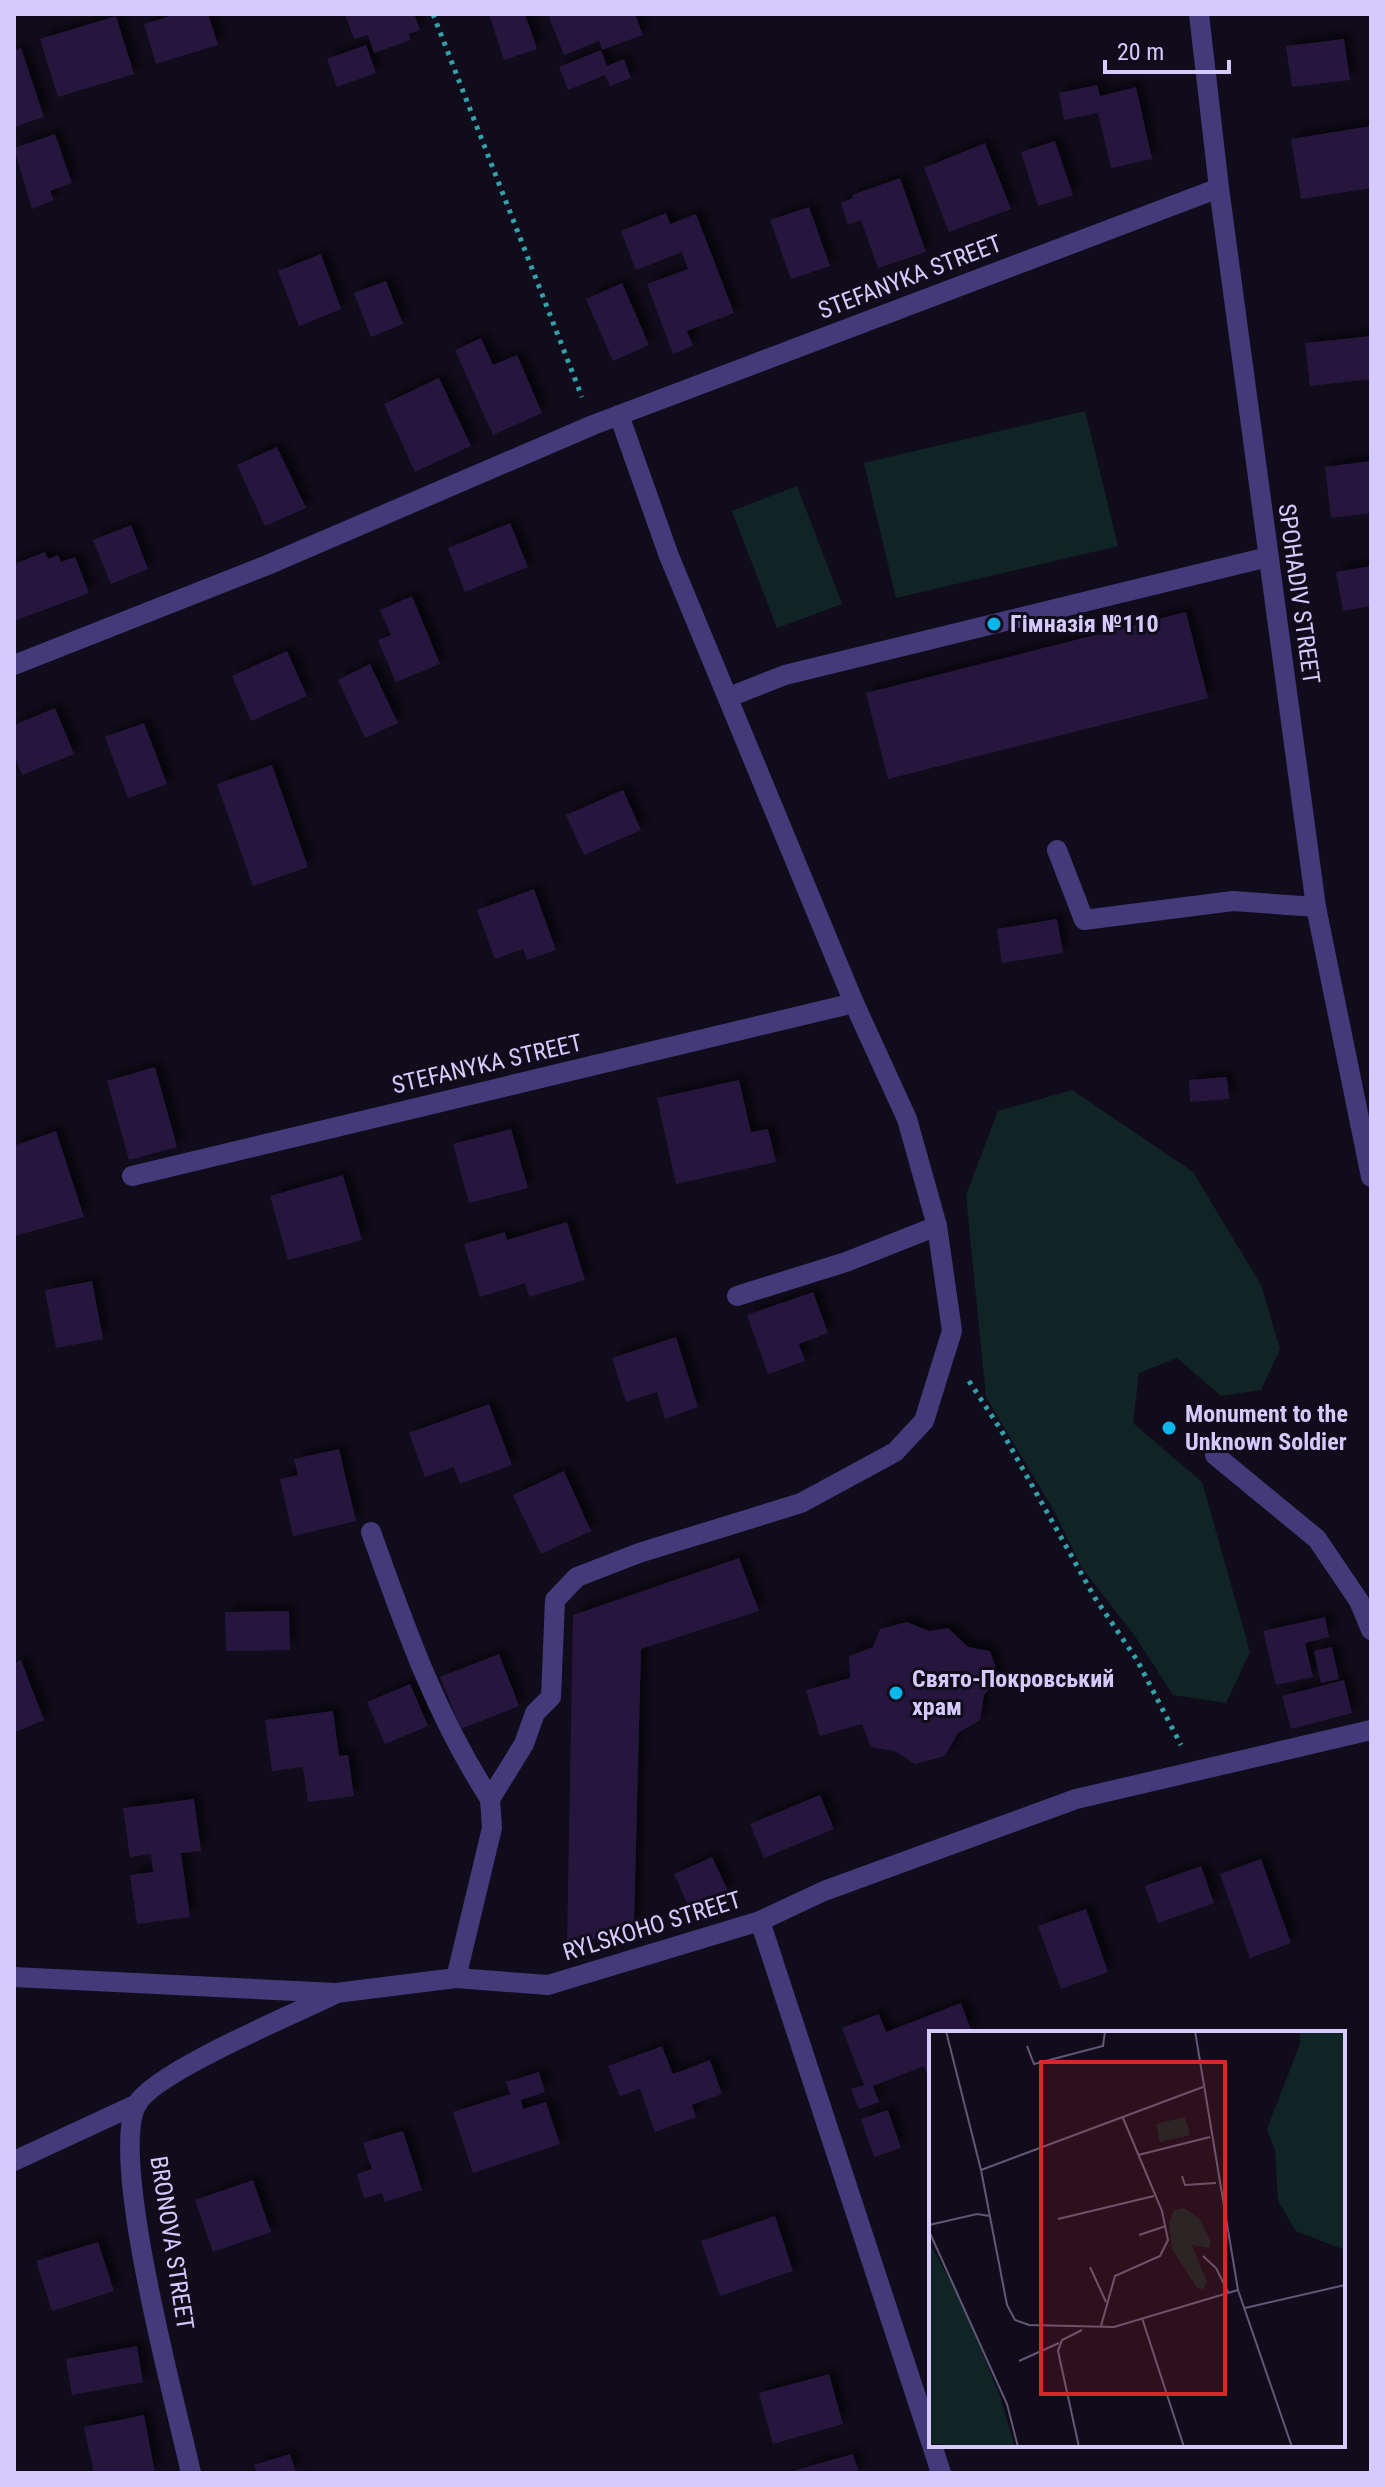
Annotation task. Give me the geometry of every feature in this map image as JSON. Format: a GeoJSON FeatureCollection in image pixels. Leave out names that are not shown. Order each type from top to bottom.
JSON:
{"type":"FeatureCollection","features":[{"type":"Feature","properties":{"kind":"street","name":"SPOHADIV STREET"},"geometry":{"type":"LineString","coordinates":[[1199,14],[1219,188],[1316,907],[1371,1177]]}},
{"type":"Feature","properties":{"kind":"street","name":"STEFANYKA STREET"},"geometry":{"type":"LineString","coordinates":[[14,665],[265,566],[593,425],[1219,188]]}},
{"type":"Feature","properties":{"kind":"street"},"geometry":{"type":"LineString","coordinates":[[490,1799],[524,1744],[535,1713],[551,1697],[555,1600],[577,1577],[639,1553],[801,1503],[895,1452],[924,1421],[952,1331],[937,1226],[907,1119],[854,1003],[669,556],[619,415]]}},
{"type":"Feature","properties":{"kind":"street"},"geometry":{"type":"LineString","coordinates":[[729,697],[785,675],[1268,557]]}},
{"type":"Feature","properties":{"kind":"street"},"geometry":{"type":"LineString","coordinates":[[1057,850],[1084,920],[1233,901],[1316,907]]}},
{"type":"Feature","properties":{"kind":"street","name":"STEFANYKA STREET"},"geometry":{"type":"LineString","coordinates":[[132,1176],[854,1003]]}},
{"type":"Feature","properties":{"kind":"street"},"geometry":{"type":"LineString","coordinates":[[737,1296],[846,1262],[937,1226]]}},
{"type":"Feature","properties":{"kind":"street"},"geometry":{"type":"LineString","coordinates":[[1215,1455],[1317,1539],[1359,1601],[1371,1630]]}},
{"type":"Feature","properties":{"kind":"street"},"geometry":{"type":"LineString","coordinates":[[371,1532],[421,1673],[457,1749],[490,1799],[492,1828],[456,1978]]}},
{"type":"Feature","properties":{"kind":"street"},"geometry":{"type":"LineString","coordinates":[[760,1921],[824,1891],[1076,1799],[1371,1730]]}},
{"type":"Feature","properties":{"kind":"street","name":"RYLSKOHO STREET"},"geometry":{"type":"LineString","coordinates":[[14,1977],[336,1993],[456,1978],[548,1985],[760,1921],[929,2434]]}},
{"type":"Feature","properties":{"kind":"street"},"geometry":{"type":"LineString","coordinates":[[14,2161],[137,2104],[163,2080],[336,1993]]}},
{"type":"Feature","properties":{"kind":"street","name":"BRONOVA STREET"},"geometry":{"type":"LineString","coordinates":[[137,2104],[128,2165],[146,2273],[191,2473]]}},
{"type":"Feature","properties":{"kind":"street","name":"RYLSKOHO STREET"},"geometry":{"type":"LineString","coordinates":[[933,2447],[941,2473]]}},
{"type":"Feature","properties":{"kind":"path"},"geometry":{"type":"LineString","coordinates":[[433,14],[593,425]]}},
{"type":"Feature","properties":{"kind":"path"},"geometry":{"type":"LineString","coordinates":[[952,1331],[967,1379],[1001,1430],[1095,1598],[1137,1660],[1194,1771]]}},
{"type":"Feature","properties":{"kind":"green space"},"geometry":{"type":"Polygon","coordinates":[[[1085,411],[1118,546],[896,598],[864,463],[1085,411]]]}},
{"type":"Feature","properties":{"kind":"green space"},"geometry":{"type":"Polygon","coordinates":[[[797,486],[842,604],[777,628],[732,511],[797,486]]]}},
{"type":"Feature","properties":{"kind":"green space"},"geometry":{"type":"Polygon","coordinates":[[[1072,1090],[1193,1172],[1261,1285],[1280,1349],[1261,1390],[1221,1396],[1177,1358],[1139,1373],[1133,1423],[1202,1482],[1250,1652],[1226,1703],[1173,1695],[1135,1636],[1082,1568],[1054,1511],[986,1397],[966,1195],[998,1111],[1072,1090]]]}},
{"type":"Feature","properties":{"kind":"building"},"geometry":{"type":"Polygon","coordinates":[[[177,14],[208,14],[218,45],[156,64],[144,24],[177,14]]]}},
{"type":"Feature","properties":{"kind":"building"},"geometry":{"type":"Polygon","coordinates":[[[345,14],[414,14],[420,30],[409,34],[411,40],[374,53],[368,35],[354,39],[345,14]]]}},
{"type":"Feature","properties":{"kind":"building"},"geometry":{"type":"Polygon","coordinates":[[[489,14],[525,14],[537,49],[504,60],[489,14]]]}},
{"type":"Feature","properties":{"kind":"building"},"geometry":{"type":"Polygon","coordinates":[[[548,14],[635,14],[643,35],[602,50],[599,41],[564,55],[548,14]]]}},
{"type":"Feature","properties":{"kind":"building"},"geometry":{"type":"Polygon","coordinates":[[[116,16],[134,74],[58,97],[40,39],[116,16]]]}},
{"type":"Feature","properties":{"kind":"building"},"geometry":{"type":"Polygon","coordinates":[[[1344,39],[1350,80],[1292,87],[1286,46],[1344,39]]]}},
{"type":"Feature","properties":{"kind":"building"},"geometry":{"type":"Polygon","coordinates":[[[366,45],[376,73],[337,87],[327,59],[366,45]]]}},
{"type":"Feature","properties":{"kind":"building"},"geometry":{"type":"Polygon","coordinates":[[[21,48],[44,117],[14,127],[14,51],[21,48]]]}},
{"type":"Feature","properties":{"kind":"building"},"geometry":{"type":"Polygon","coordinates":[[[601,50],[607,66],[624,59],[631,78],[610,86],[605,75],[568,90],[559,67],[601,50]]]}},
{"type":"Feature","properties":{"kind":"building"},"geometry":{"type":"Polygon","coordinates":[[[1097,85],[1100,96],[1136,87],[1152,159],[1111,168],[1098,113],[1064,120],[1059,93],[1097,85]]]}},
{"type":"Feature","properties":{"kind":"building"},"geometry":{"type":"Polygon","coordinates":[[[1371,126],[1371,188],[1301,199],[1291,139],[1371,126]]]}},
{"type":"Feature","properties":{"kind":"building"},"geometry":{"type":"Polygon","coordinates":[[[55,134],[72,183],[50,191],[54,200],[32,209],[14,148],[55,134]]]}},
{"type":"Feature","properties":{"kind":"building"},"geometry":{"type":"Polygon","coordinates":[[[1055,141],[1073,195],[1038,206],[1021,152],[1055,141]]]}},
{"type":"Feature","properties":{"kind":"building"},"geometry":{"type":"Polygon","coordinates":[[[985,143],[1011,209],[949,232],[924,168],[985,143]]]}},
{"type":"Feature","properties":{"kind":"building"},"geometry":{"type":"Polygon","coordinates":[[[900,178],[926,252],[878,268],[861,220],[848,225],[841,203],[853,198],[852,195],[900,178]]]}},
{"type":"Feature","properties":{"kind":"building"},"geometry":{"type":"Polygon","coordinates":[[[809,207],[830,266],[791,279],[770,220],[809,207]]]}},
{"type":"Feature","properties":{"kind":"building"},"geometry":{"type":"Polygon","coordinates":[[[666,213],[670,224],[696,214],[734,313],[687,331],[693,346],[673,354],[647,284],[688,269],[682,252],[636,270],[621,231],[666,213]]]}},
{"type":"Feature","properties":{"kind":"building"},"geometry":{"type":"Polygon","coordinates":[[[321,254],[341,309],[299,326],[278,271],[321,254]]]}},
{"type":"Feature","properties":{"kind":"building"},"geometry":{"type":"Polygon","coordinates":[[[386,281],[403,324],[371,337],[354,293],[386,281]]]}},
{"type":"Feature","properties":{"kind":"building"},"geometry":{"type":"Polygon","coordinates":[[[622,283],[649,345],[613,361],[586,299],[622,283]]]}},
{"type":"Feature","properties":{"kind":"building"},"geometry":{"type":"Polygon","coordinates":[[[1371,336],[1371,379],[1310,386],[1305,343],[1371,336]]]}},
{"type":"Feature","properties":{"kind":"building"},"geometry":{"type":"Polygon","coordinates":[[[481,338],[493,365],[517,355],[542,413],[493,435],[455,350],[481,338]]]}},
{"type":"Feature","properties":{"kind":"building"},"geometry":{"type":"Polygon","coordinates":[[[439,378],[471,446],[415,472],[384,404],[439,378]]]}},
{"type":"Feature","properties":{"kind":"building"},"geometry":{"type":"Polygon","coordinates":[[[277,447],[306,508],[265,526],[237,465],[277,447]]]}},
{"type":"Feature","properties":{"kind":"building"},"geometry":{"type":"Polygon","coordinates":[[[1371,461],[1371,513],[1331,518],[1325,467],[1371,461]]]}},
{"type":"Feature","properties":{"kind":"building"},"geometry":{"type":"Polygon","coordinates":[[[510,523],[528,567],[465,592],[448,548],[510,523]]]}},
{"type":"Feature","properties":{"kind":"building"},"geometry":{"type":"Polygon","coordinates":[[[131,525],[148,569],[111,584],[93,540],[131,525]]]}},
{"type":"Feature","properties":{"kind":"building"},"geometry":{"type":"Polygon","coordinates":[[[45,552],[48,559],[58,555],[61,562],[75,557],[89,593],[14,621],[14,564],[45,552]]]}},
{"type":"Feature","properties":{"kind":"building"},"geometry":{"type":"Polygon","coordinates":[[[1371,566],[1371,606],[1343,611],[1336,572],[1371,566]]]}},
{"type":"Feature","properties":{"kind":"building"},"geometry":{"type":"Polygon","coordinates":[[[412,596],[440,664],[396,682],[378,640],[391,635],[380,610],[412,596]]]}},
{"type":"Feature","properties":{"kind":"building"},"geometry":{"type":"Polygon","coordinates":[[[1186,612],[1208,698],[888,779],[866,693],[1186,612]]]}},
{"type":"Feature","properties":{"kind":"building"},"geometry":{"type":"Polygon","coordinates":[[[287,651],[307,696],[251,721],[232,676],[287,651]]]}},
{"type":"Feature","properties":{"kind":"building"},"geometry":{"type":"Polygon","coordinates":[[[370,664],[398,723],[365,738],[338,680],[370,664]]]}},
{"type":"Feature","properties":{"kind":"building"},"geometry":{"type":"Polygon","coordinates":[[[55,708],[74,754],[22,775],[14,755],[14,725],[55,708]]]}},
{"type":"Feature","properties":{"kind":"building"},"geometry":{"type":"Polygon","coordinates":[[[144,723],[167,784],[128,798],[105,737],[144,723]]]}},
{"type":"Feature","properties":{"kind":"building"},"geometry":{"type":"Polygon","coordinates":[[[272,765],[308,867],[253,886],[217,784],[272,765]]]}},
{"type":"Feature","properties":{"kind":"building"},"geometry":{"type":"Polygon","coordinates":[[[623,790],[641,830],[584,855],[566,815],[623,790]]]}},
{"type":"Feature","properties":{"kind":"building"},"geometry":{"type":"Polygon","coordinates":[[[534,889],[556,950],[527,960],[523,949],[495,959],[477,910],[534,889]]]}},
{"type":"Feature","properties":{"kind":"building"},"geometry":{"type":"Polygon","coordinates":[[[1057,919],[1063,953],[1002,963],[997,929],[1057,919]]]}},
{"type":"Feature","properties":{"kind":"building"},"geometry":{"type":"Polygon","coordinates":[[[155,1067],[177,1147],[129,1160],[107,1081],[155,1067]]]}},
{"type":"Feature","properties":{"kind":"building"},"geometry":{"type":"Polygon","coordinates":[[[1227,1077],[1229,1099],[1190,1102],[1189,1080],[1227,1077]]]}},
{"type":"Feature","properties":{"kind":"building"},"geometry":{"type":"Polygon","coordinates":[[[739,1080],[751,1132],[768,1129],[776,1162],[676,1184],[657,1098],[739,1080]]]}},
{"type":"Feature","properties":{"kind":"building"},"geometry":{"type":"Polygon","coordinates":[[[511,1129],[528,1188],[469,1203],[453,1144],[511,1129]]]}},
{"type":"Feature","properties":{"kind":"building"},"geometry":{"type":"Polygon","coordinates":[[[56,1131],[84,1217],[14,1236],[14,1146],[56,1131]]]}},
{"type":"Feature","properties":{"kind":"building"},"geometry":{"type":"Polygon","coordinates":[[[343,1175],[362,1240],[288,1260],[270,1196],[343,1175]]]}},
{"type":"Feature","properties":{"kind":"building"},"geometry":{"type":"Polygon","coordinates":[[[567,1222],[585,1280],[529,1297],[525,1283],[480,1297],[464,1244],[505,1232],[507,1240],[567,1222]]]}},
{"type":"Feature","properties":{"kind":"building"},"geometry":{"type":"Polygon","coordinates":[[[92,1281],[103,1339],[56,1348],[45,1290],[92,1281]]]}},
{"type":"Feature","properties":{"kind":"building"},"geometry":{"type":"Polygon","coordinates":[[[813,1292],[828,1333],[799,1344],[805,1361],[768,1374],[747,1315],[813,1292]]]}},
{"type":"Feature","properties":{"kind":"building"},"geometry":{"type":"Polygon","coordinates":[[[676,1337],[698,1407],[665,1419],[657,1392],[626,1402],[612,1358],[676,1337]]]}},
{"type":"Feature","properties":{"kind":"building"},"geometry":{"type":"Polygon","coordinates":[[[489,1404],[512,1465],[460,1484],[454,1467],[425,1477],[409,1433],[489,1404]]]}},
{"type":"Feature","properties":{"kind":"building"},"geometry":{"type":"Polygon","coordinates":[[[339,1449],[356,1521],[293,1536],[280,1479],[298,1475],[294,1459],[339,1449]]]}},
{"type":"Feature","properties":{"kind":"building"},"geometry":{"type":"Polygon","coordinates":[[[564,1471],[591,1531],[541,1554],[513,1495],[564,1471]]]}},
{"type":"Feature","properties":{"kind":"building"},"geometry":{"type":"Polygon","coordinates":[[[739,1558],[759,1611],[641,1649],[634,1924],[567,1949],[573,1615],[739,1558]]]}},
{"type":"Feature","properties":{"kind":"building"},"geometry":{"type":"Polygon","coordinates":[[[289,1611],[290,1650],[226,1651],[225,1612],[289,1611]]]}},
{"type":"Feature","properties":{"kind":"building"},"geometry":{"type":"Polygon","coordinates":[[[1325,1617],[1329,1637],[1305,1643],[1313,1677],[1276,1685],[1263,1631],[1325,1617]]]}},
{"type":"Feature","properties":{"kind":"building","name":"Свято-Покровський храм"},"geometry":{"type":"Polygon","coordinates":[[[907,1622],[929,1631],[948,1628],[968,1647],[990,1651],[999,1678],[984,1695],[980,1720],[958,1733],[945,1756],[915,1764],[895,1751],[871,1747],[862,1724],[820,1736],[806,1690],[850,1678],[849,1656],[873,1647],[880,1629],[907,1622]]]}},
{"type":"Feature","properties":{"kind":"building"},"geometry":{"type":"Polygon","coordinates":[[[1332,1647],[1339,1679],[1321,1683],[1314,1651],[1332,1647]]]}},
{"type":"Feature","properties":{"kind":"building"},"geometry":{"type":"Polygon","coordinates":[[[499,1654],[519,1706],[461,1729],[440,1677],[499,1654]]]}},
{"type":"Feature","properties":{"kind":"building"},"geometry":{"type":"Polygon","coordinates":[[[21,1660],[44,1720],[15,1732],[14,1663],[21,1660]]]}},
{"type":"Feature","properties":{"kind":"building"},"geometry":{"type":"Polygon","coordinates":[[[1344,1680],[1352,1713],[1291,1729],[1282,1696],[1344,1680]]]}},
{"type":"Feature","properties":{"kind":"building"},"geometry":{"type":"Polygon","coordinates":[[[410,1684],[428,1726],[385,1744],[367,1702],[410,1684]]]}},
{"type":"Feature","properties":{"kind":"building"},"geometry":{"type":"Polygon","coordinates":[[[333,1711],[339,1756],[348,1755],[354,1796],[308,1802],[303,1767],[272,1771],[265,1720],[333,1711]]]}},
{"type":"Feature","properties":{"kind":"building"},"geometry":{"type":"Polygon","coordinates":[[[820,1795],[834,1829],[764,1858],[750,1824],[820,1795]]]}},
{"type":"Feature","properties":{"kind":"building"},"geometry":{"type":"Polygon","coordinates":[[[194,1799],[201,1851],[181,1853],[190,1917],[137,1924],[130,1875],[153,1872],[151,1854],[130,1857],[123,1808],[194,1799]]]}},
{"type":"Feature","properties":{"kind":"building"},"geometry":{"type":"Polygon","coordinates":[[[712,1857],[728,1891],[689,1908],[674,1874],[712,1857]]]}},
{"type":"Feature","properties":{"kind":"building"},"geometry":{"type":"Polygon","coordinates":[[[1261,1859],[1291,1943],[1250,1958],[1220,1874],[1261,1859]]]}},
{"type":"Feature","properties":{"kind":"building"},"geometry":{"type":"Polygon","coordinates":[[[1201,1866],[1214,1903],[1158,1923],[1145,1886],[1201,1866]]]}},
{"type":"Feature","properties":{"kind":"building"},"geometry":{"type":"Polygon","coordinates":[[[1086,1909],[1108,1972],[1061,1989],[1038,1926],[1086,1909]]]}},
{"type":"Feature","properties":{"kind":"building"},"geometry":{"type":"Polygon","coordinates":[[[961,2003],[971,2031],[929,2031],[929,2078],[924,2066],[873,2086],[879,2102],[859,2109],[851,2089],[864,2085],[842,2028],[879,2014],[886,2032],[961,2003]]]}},
{"type":"Feature","properties":{"kind":"building"},"geometry":{"type":"Polygon","coordinates":[[[662,2046],[673,2074],[710,2060],[722,2094],[692,2105],[696,2117],[655,2132],[640,2089],[620,2096],[608,2066],[662,2046]]]}},
{"type":"Feature","properties":{"kind":"building"},"geometry":{"type":"Polygon","coordinates":[[[539,2072],[545,2092],[521,2100],[523,2109],[546,2102],[560,2144],[473,2173],[453,2112],[510,2094],[506,2082],[539,2072]]]}},
{"type":"Feature","properties":{"kind":"building"},"geometry":{"type":"Polygon","coordinates":[[[888,2110],[901,2148],[874,2157],[861,2119],[888,2110]]]}},
{"type":"Feature","properties":{"kind":"building"},"geometry":{"type":"Polygon","coordinates":[[[403,2131],[422,2190],[385,2202],[382,2193],[364,2198],[357,2174],[372,2169],[363,2143],[403,2131]]]}},
{"type":"Feature","properties":{"kind":"building"},"geometry":{"type":"Polygon","coordinates":[[[253,2180],[271,2232],[213,2252],[195,2200],[253,2180]]]}},
{"type":"Feature","properties":{"kind":"building"},"geometry":{"type":"Polygon","coordinates":[[[775,2216],[793,2271],[720,2296],[701,2241],[775,2216]]]}},
{"type":"Feature","properties":{"kind":"building"},"geometry":{"type":"Polygon","coordinates":[[[98,2242],[114,2291],[52,2311],[36,2261],[98,2242]]]}},
{"type":"Feature","properties":{"kind":"building"},"geometry":{"type":"Polygon","coordinates":[[[137,2346],[143,2382],[72,2395],[66,2359],[137,2346]]]}},
{"type":"Feature","properties":{"kind":"building"},"geometry":{"type":"Polygon","coordinates":[[[829,2374],[843,2424],[773,2444],[759,2393],[829,2374]]]}},
{"type":"Feature","properties":{"kind":"building"},"geometry":{"type":"Polygon","coordinates":[[[144,2415],[155,2473],[94,2473],[84,2427],[144,2415]]]}},
{"type":"Feature","properties":{"kind":"building"},"geometry":{"type":"Polygon","coordinates":[[[290,2454],[296,2473],[257,2473],[254,2465],[290,2454]]]}},
{"type":"Feature","properties":{"kind":"building"},"geometry":{"type":"Polygon","coordinates":[[[853,2454],[859,2473],[797,2473],[796,2470],[853,2454]]]}},
{"type":"Feature","properties":{"kind":"place","name":"Гімназія №110"},"geometry":{"type":"Point","coordinates":[994,624]}},
{"type":"Feature","properties":{"kind":"place","name":"Monument to the Unknown Soldier"},"geometry":{"type":"Point","coordinates":[1169,1428]}},
{"type":"Feature","properties":{"kind":"place","name":"Свято-Покровський храм"},"geometry":{"type":"Point","coordinates":[896,1693]}}]}
